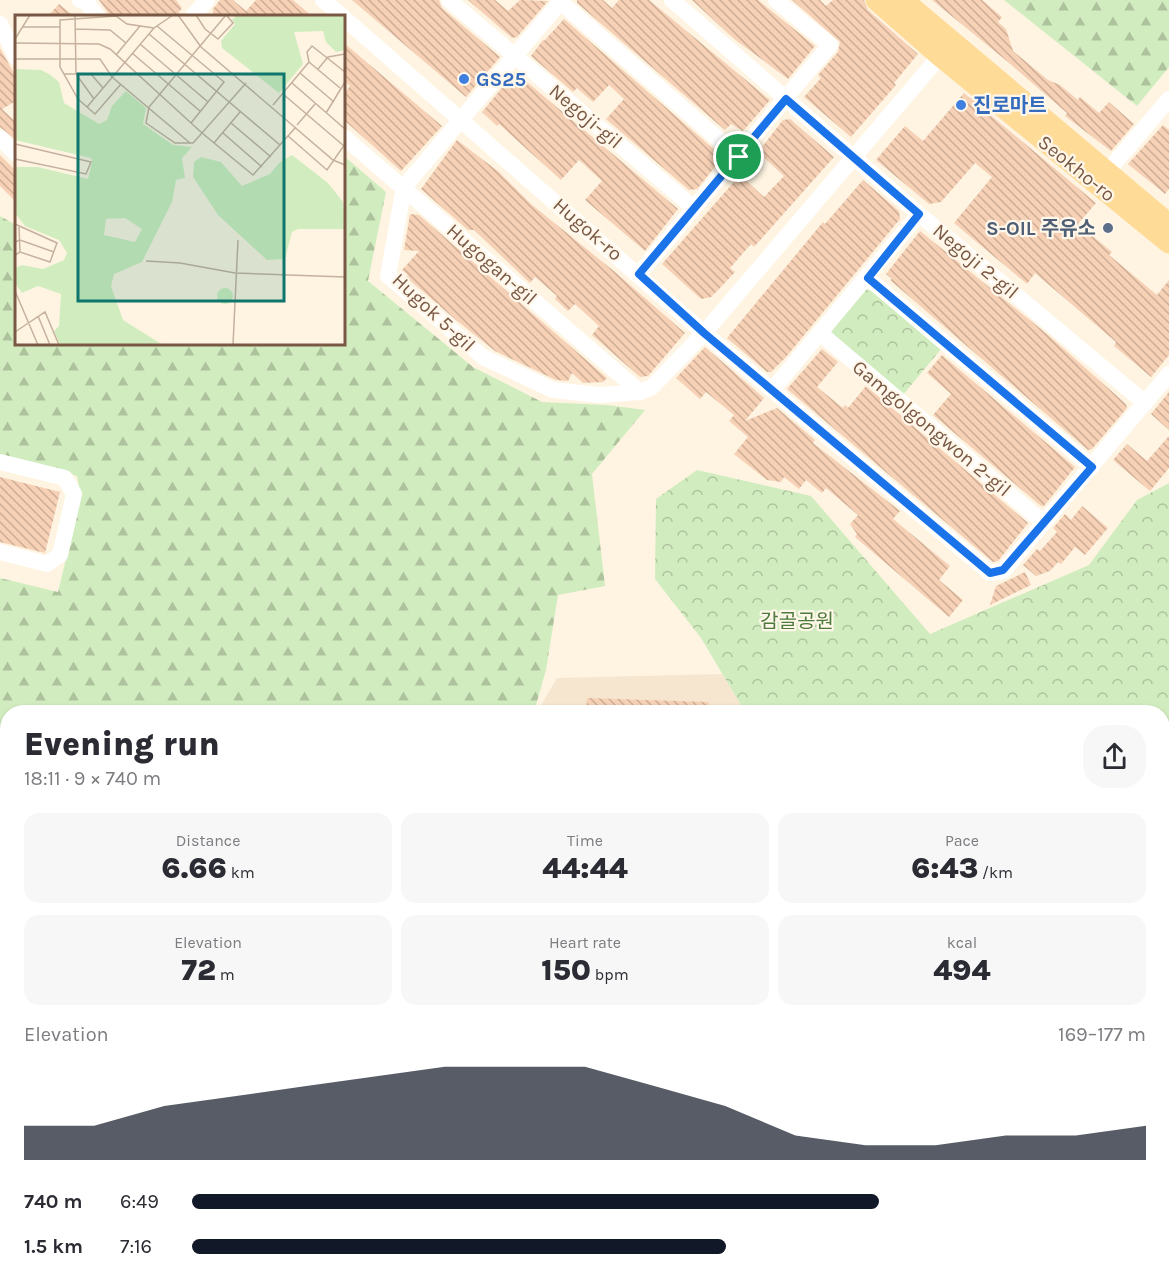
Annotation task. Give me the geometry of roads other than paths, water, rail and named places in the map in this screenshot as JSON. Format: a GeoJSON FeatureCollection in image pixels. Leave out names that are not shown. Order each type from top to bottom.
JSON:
{"type":"FeatureCollection","features":[{"type":"Feature","properties":{"kind":"main road","name":"Seokho-ro"},"geometry":{"type":"LineString","coordinates":[[876,0],[947,50],[1107,172],[1169,224]]}},
{"type":"Feature","properties":{"kind":"main road","name":"Seokho-ro"},"geometry":{"type":"LineString","coordinates":[[903,0],[947,50],[1169,243]]}},
{"type":"Feature","properties":{"kind":"street"},"geometry":{"type":"LineString","coordinates":[[80,0],[87,3],[96,15]]}},
{"type":"Feature","properties":{"kind":"street"},"geometry":{"type":"LineString","coordinates":[[185,0],[194,15]]}},
{"type":"Feature","properties":{"kind":"street"},"geometry":{"type":"LineString","coordinates":[[196,15],[207,0]]}},
{"type":"Feature","properties":{"kind":"street","name":"Hugok-ro"},"geometry":{"type":"LineString","coordinates":[[323,0],[341,15]]}},
{"type":"Feature","properties":{"kind":"street","name":"Negoji-gil"},"geometry":{"type":"LineString","coordinates":[[449,0],[694,208]]}},
{"type":"Feature","properties":{"kind":"street","name":"Negoji 2-gil"},"geometry":{"type":"LineString","coordinates":[[672,0],[856,157],[919,214],[1145,403]]}},
{"type":"Feature","properties":{"kind":"street"},"geometry":{"type":"LineString","coordinates":[[639,274],[739,157],[830,45],[776,0]]}},
{"type":"Feature","properties":{"kind":"street"},"geometry":{"type":"LineString","coordinates":[[404,187],[516,57],[560,1],[739,157]]}},
{"type":"Feature","properties":{"kind":"street","name":"Hugok-ro"},"geometry":{"type":"LineString","coordinates":[[345,19],[704,333],[990,573],[1003,570],[1044,523]]}},
{"type":"Feature","properties":{"kind":"street"},"geometry":{"type":"LineString","coordinates":[[0,24],[15,55]]}},
{"type":"Feature","properties":{"kind":"street"},"geometry":{"type":"LineString","coordinates":[[640,392],[652,387],[704,333],[947,50]]}},
{"type":"Feature","properties":{"kind":"street"},"geometry":{"type":"LineString","coordinates":[[1107,172],[1166,108]]}},
{"type":"Feature","properties":{"kind":"street","name":"Hugogan-gil"},"geometry":{"type":"LineString","coordinates":[[345,137],[640,392]]}},
{"type":"Feature","properties":{"kind":"street"},"geometry":{"type":"LineString","coordinates":[[0,138],[15,153]]}},
{"type":"Feature","properties":{"kind":"street","name":"Hugok 5-gil"},"geometry":{"type":"LineString","coordinates":[[404,187],[388,276],[483,357],[553,390],[600,395],[640,392]]}},
{"type":"Feature","properties":{"kind":"street"},"geometry":{"type":"LineString","coordinates":[[773,389],[868,278],[919,214]]}},
{"type":"Feature","properties":{"kind":"street"},"geometry":{"type":"LineString","coordinates":[[868,278],[1092,467]]}},
{"type":"Feature","properties":{"kind":"street","name":"Gamgolgongwon 2-gil"},"geometry":{"type":"LineString","coordinates":[[820,333],[1044,523]]}},
{"type":"Feature","properties":{"kind":"street"},"geometry":{"type":"LineString","coordinates":[[1044,523],[1169,374]]}},
{"type":"Feature","properties":{"kind":"street"},"geometry":{"type":"LineString","coordinates":[[0,462],[65,478],[74,494],[60,555],[47,564],[0,552]]}},
{"type":"Feature","properties":{"kind":"place","name":"GS25"},"geometry":{"type":"Point","coordinates":[464,79]}},
{"type":"Feature","properties":{"kind":"place","name":"진로마트"},"geometry":{"type":"Point","coordinates":[961,105]}},
{"type":"Feature","properties":{"kind":"place","name":"S-OIL 주유소"},"geometry":{"type":"Point","coordinates":[1108,228]}},
{"type":"Feature","properties":{"kind":"park label","name":"감골공원"},"geometry":{"type":"Point","coordinates":[797,621]}}]}
